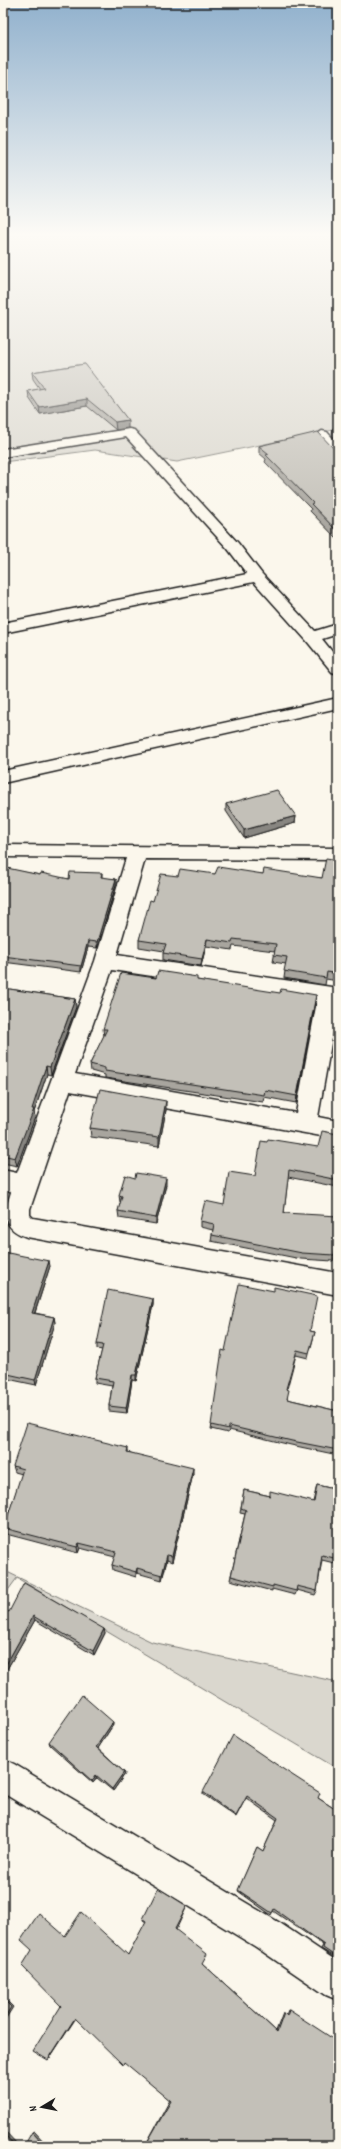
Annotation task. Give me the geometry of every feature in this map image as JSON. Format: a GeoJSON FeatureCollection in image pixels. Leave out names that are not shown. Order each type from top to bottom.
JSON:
{"type":"FeatureCollection","features":[{"type":"Feature","properties":{"kind":"street"},"geometry":{"type":"LineString","coordinates":[[338,432],[322,435],[338,451]]}},
{"type":"Feature","properties":{"kind":"street"},"geometry":{"type":"LineString","coordinates":[[3,453],[129,433],[233,546],[257,577],[312,637],[338,669]]}},
{"type":"Feature","properties":{"kind":"street"},"geometry":{"type":"LineString","coordinates":[[82,440],[113,447]]}},
{"type":"Feature","properties":{"kind":"street"},"geometry":{"type":"LineString","coordinates":[[128,451],[151,456]]}},
{"type":"Feature","properties":{"kind":"street"},"geometry":{"type":"LineString","coordinates":[[3,628],[257,577]]}},
{"type":"Feature","properties":{"kind":"street"},"geometry":{"type":"LineString","coordinates":[[312,637],[338,629]]}},
{"type":"Feature","properties":{"kind":"street"},"geometry":{"type":"LineString","coordinates":[[3,777],[338,702]]}},
{"type":"Feature","properties":{"kind":"street"},"geometry":{"type":"LineString","coordinates":[[3,851],[338,854]]}},
{"type":"Feature","properties":{"kind":"street"},"geometry":{"type":"LineString","coordinates":[[137,853],[105,961],[62,1081],[14,1183],[18,1220],[26,1227],[338,1284]]}},
{"type":"Feature","properties":{"kind":"street"},"geometry":{"type":"LineString","coordinates":[[105,961],[333,996],[305,1124]]}},
{"type":"Feature","properties":{"kind":"street"},"geometry":{"type":"LineString","coordinates":[[62,1081],[338,1130]]}},
{"type":"Feature","properties":{"kind":"street"},"geometry":{"type":"LineString","coordinates":[[3,1775],[268,1935],[338,1983]]}},
{"type":"Feature","properties":{"kind":"shaded area"},"geometry":{"type":"Polygon","coordinates":[[[3,332],[338,332],[338,429],[177,462],[95,450],[3,462],[3,332]]]}},
{"type":"Feature","properties":{"kind":"shaded area"},"geometry":{"type":"Polygon","coordinates":[[[3,1570],[152,1642],[338,1682],[338,1769],[17,1578],[3,1597],[3,1570]]]}},
{"type":"Feature","properties":{"kind":"building"},"geometry":{"type":"Polygon","coordinates":[[[85,364],[128,420],[115,422],[87,399],[39,407],[28,391],[44,388],[32,372],[85,364]]]}},
{"type":"Feature","properties":{"kind":"building"},"geometry":{"type":"Polygon","coordinates":[[[338,426],[338,435],[333,428],[338,426]]]}},
{"type":"Feature","properties":{"kind":"building"},"geometry":{"type":"Polygon","coordinates":[[[318,432],[333,448],[338,449],[338,532],[311,504],[313,503],[266,455],[269,454],[259,446],[318,432]]]}},
{"type":"Feature","properties":{"kind":"building"},"geometry":{"type":"Polygon","coordinates":[[[277,790],[296,816],[244,830],[226,804],[277,790]]]}},
{"type":"Feature","properties":{"kind":"building"},"geometry":{"type":"Polygon","coordinates":[[[326,858],[338,860],[338,974],[327,972],[326,978],[284,971],[287,957],[274,955],[276,944],[233,939],[232,943],[207,939],[202,959],[163,953],[166,944],[139,940],[150,900],[153,901],[161,874],[178,876],[180,869],[215,874],[218,867],[263,874],[264,869],[322,878],[326,858]]]}},
{"type":"Feature","properties":{"kind":"building"},"geometry":{"type":"Polygon","coordinates":[[[3,863],[8,864],[7,868],[40,875],[41,873],[69,879],[70,872],[102,873],[101,877],[116,879],[97,942],[88,941],[81,966],[3,956],[3,863]]]}},
{"type":"Feature","properties":{"kind":"building"},"geometry":{"type":"Polygon","coordinates":[[[158,971],[197,977],[197,980],[280,993],[281,989],[316,995],[297,1096],[265,1090],[264,1095],[105,1071],[105,1068],[90,1064],[107,1029],[103,1029],[121,973],[156,978],[158,971]]]}},
{"type":"Feature","properties":{"kind":"building"},"geometry":{"type":"Polygon","coordinates":[[[3,988],[75,999],[50,1067],[46,1066],[32,1109],[34,1109],[15,1158],[3,1155],[3,988]]]}},
{"type":"Feature","properties":{"kind":"building"},"geometry":{"type":"Polygon","coordinates":[[[100,1089],[166,1101],[159,1137],[90,1128],[100,1089]]]}},
{"type":"Feature","properties":{"kind":"building"},"geometry":{"type":"Polygon","coordinates":[[[322,1131],[338,1134],[338,1180],[289,1170],[284,1213],[338,1216],[338,1240],[334,1255],[302,1253],[212,1235],[214,1224],[200,1221],[205,1201],[224,1205],[229,1172],[255,1176],[261,1141],[267,1142],[268,1139],[318,1147],[322,1131]]]}},
{"type":"Feature","properties":{"kind":"building"},"geometry":{"type":"Polygon","coordinates":[[[136,1173],[166,1178],[156,1218],[118,1211],[122,1196],[119,1195],[125,1175],[135,1178],[136,1173]]]}},
{"type":"Feature","properties":{"kind":"building"},"geometry":{"type":"Polygon","coordinates":[[[3,1252],[49,1261],[32,1313],[54,1317],[35,1380],[3,1373],[3,1252]]]}},
{"type":"Feature","properties":{"kind":"building"},"geometry":{"type":"Polygon","coordinates":[[[239,1284],[274,1291],[274,1287],[317,1296],[310,1331],[315,1332],[309,1353],[297,1350],[286,1389],[289,1390],[287,1399],[338,1411],[338,1450],[229,1426],[229,1429],[211,1425],[222,1350],[225,1351],[239,1284]]]}},
{"type":"Feature","properties":{"kind":"building"},"geometry":{"type":"Polygon","coordinates":[[[108,1290],[153,1299],[136,1375],[132,1375],[126,1408],[109,1406],[113,1381],[95,1378],[103,1345],[97,1344],[108,1290]]]}},
{"type":"Feature","properties":{"kind":"building"},"geometry":{"type":"Polygon","coordinates":[[[27,1423],[128,1448],[127,1452],[193,1468],[172,1556],[167,1555],[162,1575],[137,1568],[136,1572],[112,1565],[116,1552],[79,1543],[77,1547],[4,1528],[23,1469],[13,1466],[27,1423]]]}},
{"type":"Feature","properties":{"kind":"building"},"geometry":{"type":"Polygon","coordinates":[[[317,1485],[338,1490],[338,1559],[322,1555],[317,1591],[297,1586],[296,1591],[273,1585],[273,1587],[231,1576],[246,1510],[241,1508],[244,1490],[270,1496],[270,1491],[314,1502],[317,1485]]]}},
{"type":"Feature","properties":{"kind":"building"},"geometry":{"type":"Polygon","coordinates":[[[24,1583],[104,1629],[93,1651],[33,1616],[3,1670],[3,1613],[5,1610],[9,1612],[24,1583]]]}},
{"type":"Feature","properties":{"kind":"building"},"geometry":{"type":"Polygon","coordinates":[[[82,1695],[113,1722],[96,1747],[124,1772],[112,1789],[96,1775],[92,1781],[49,1742],[82,1695]]]}},
{"type":"Feature","properties":{"kind":"building"},"geometry":{"type":"Polygon","coordinates":[[[233,1735],[320,1793],[318,1798],[338,1811],[338,1958],[323,1948],[324,1945],[274,1909],[272,1913],[238,1890],[257,1847],[263,1851],[278,1818],[247,1796],[236,1816],[203,1792],[233,1735]]]}},
{"type":"Feature","properties":{"kind":"building"},"geometry":{"type":"Polygon","coordinates":[[[158,1888],[187,1906],[175,1929],[207,1954],[202,1963],[277,2032],[284,2013],[287,2016],[289,2010],[338,2042],[338,2127],[331,2146],[145,2146],[171,2101],[124,2062],[123,2065],[75,2018],[48,2060],[33,2051],[61,2006],[22,1966],[32,1950],[21,1940],[39,1913],[65,1936],[81,1912],[128,1955],[146,1921],[143,1919],[158,1888]]]}},
{"type":"Feature","properties":{"kind":"building"},"geometry":{"type":"Polygon","coordinates":[[[3,1999],[11,2007],[3,2020],[3,1999]]]}},
{"type":"Feature","properties":{"kind":"building"},"geometry":{"type":"Polygon","coordinates":[[[32,2132],[45,2146],[24,2146],[32,2132]]]}},
{"type":"Feature","properties":{"kind":"building"},"geometry":{"type":"Polygon","coordinates":[[[3,2133],[15,2146],[3,2146],[3,2133]]]}}]}
